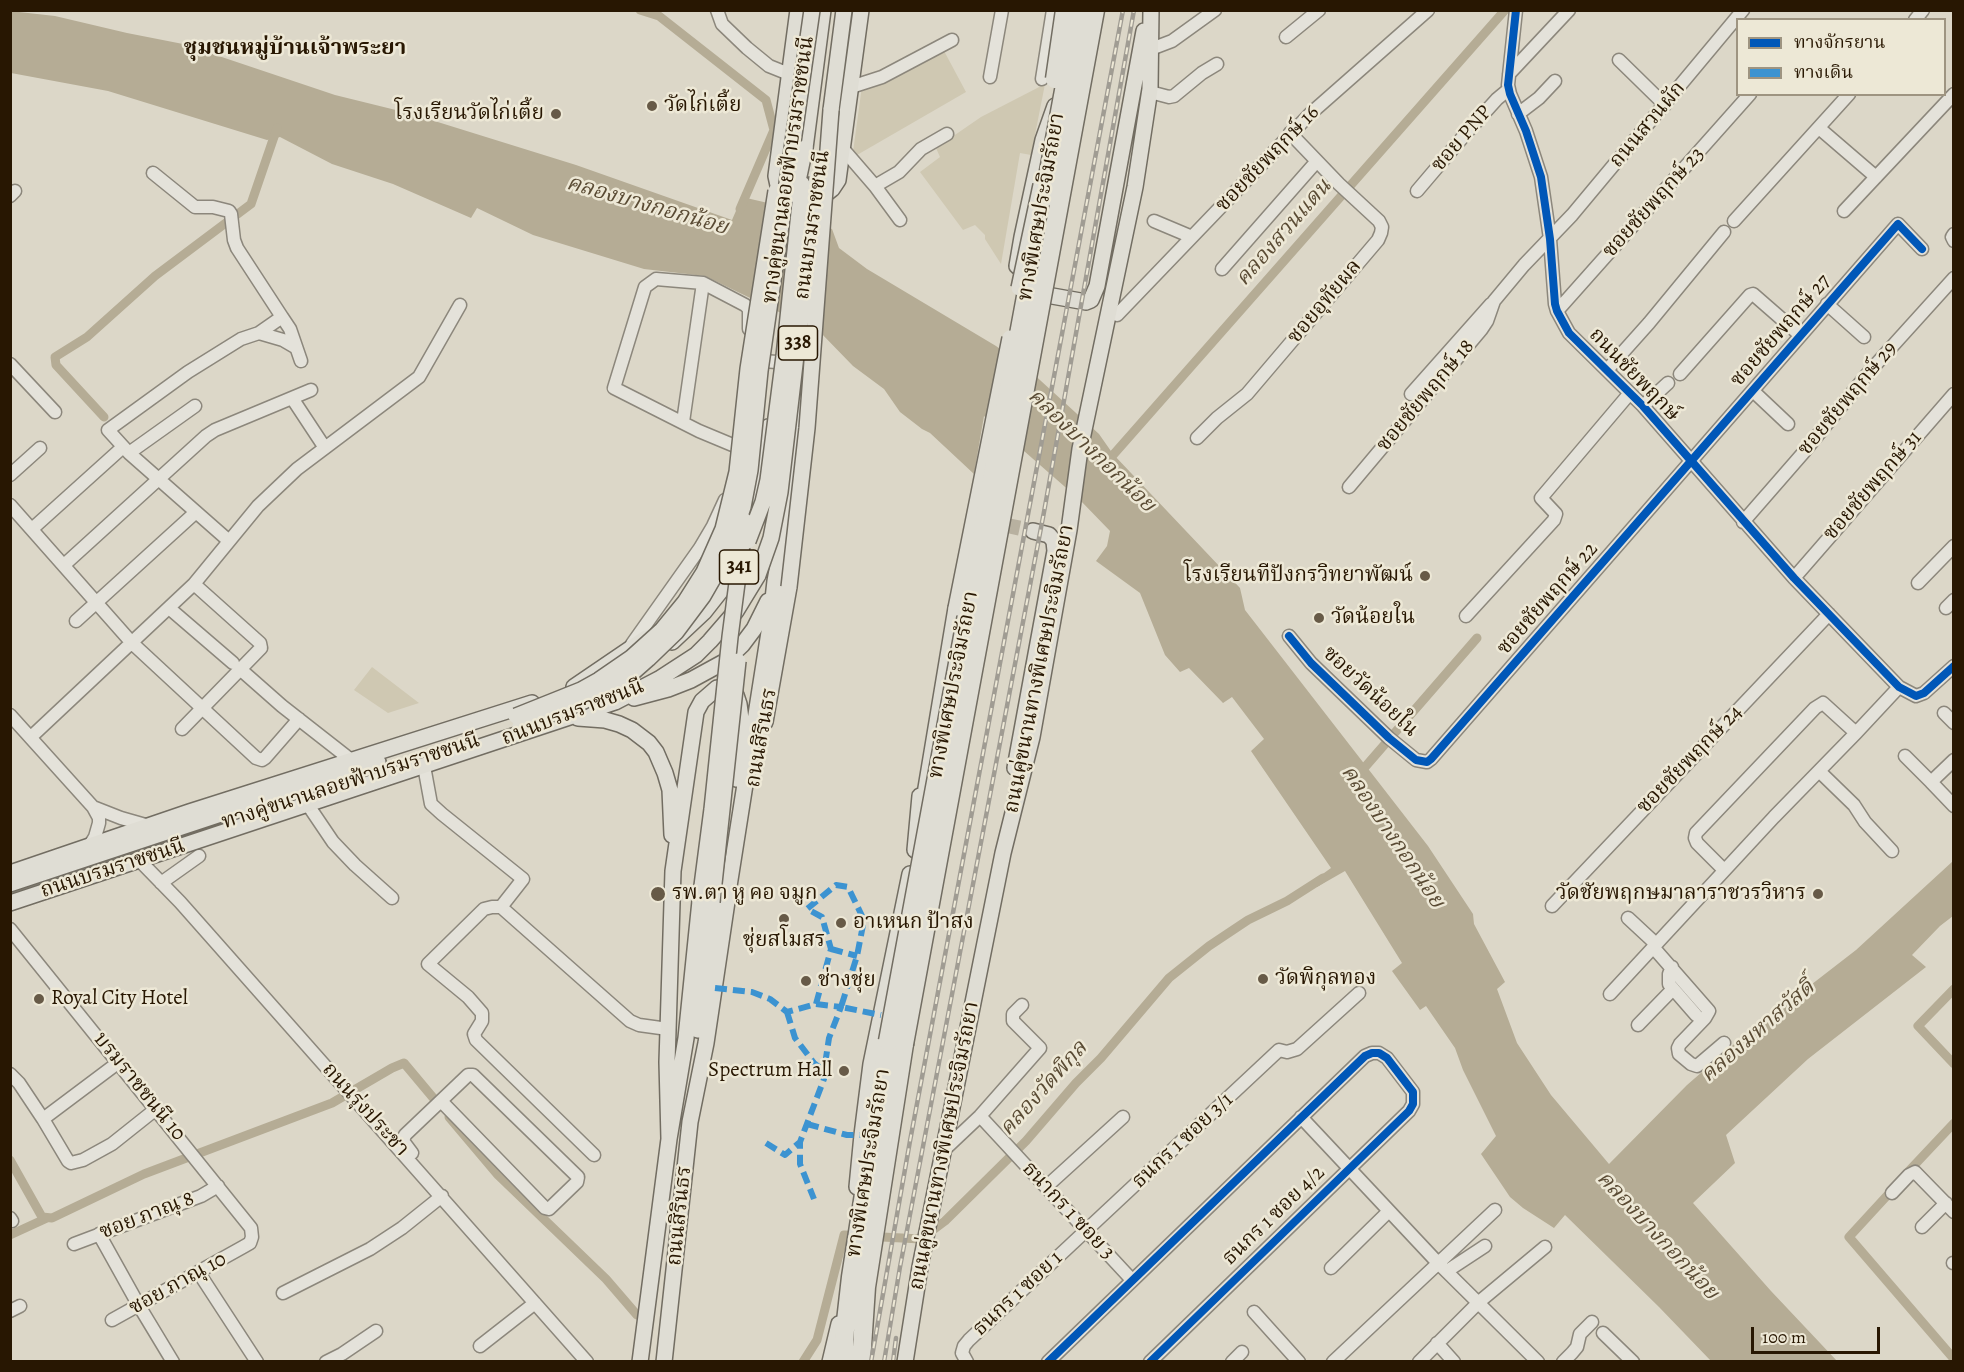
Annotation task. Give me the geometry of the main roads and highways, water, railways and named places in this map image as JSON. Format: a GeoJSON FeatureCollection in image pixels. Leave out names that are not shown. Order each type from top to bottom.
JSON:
{"type":"FeatureCollection","features":[{"type":"Feature","properties":{"kind":"highway"},"geometry":{"type":"LineString","coordinates":[[1044,198],[1053,92],[1065,10]]}},
{"type":"Feature","properties":{"kind":"highway","name":"ทางพิเศษประจิมรัถยา"},"geometry":{"type":"LineString","coordinates":[[844,1362],[851,1277],[888,1041],[1079,10]]}},
{"type":"Feature","properties":{"kind":"highway","name":"ทางพิเศษประจิมรัถยา"},"geometry":{"type":"LineString","coordinates":[[861,1362],[866,1287],[904,1044],[1095,10]]}},
{"type":"Feature","properties":{"kind":"main road"},"geometry":{"type":"LineString","coordinates":[[800,10],[776,176],[779,190],[788,197],[810,201],[822,197],[832,189],[841,169],[861,10]]}},
{"type":"Feature","properties":{"kind":"main road","name":"ทางคู่ขนานลอยฟ้าบรมราชชนนี"},"geometry":{"type":"LineString","coordinates":[[10,884],[516,717],[581,690],[599,680],[632,658],[662,630],[685,602],[704,572],[730,507],[737,472],[748,369],[793,81],[800,10]]}},
{"type":"Feature","properties":{"kind":"main road","name":"ทางคู่ขนานลอยฟ้าบรมราชชนนี"},"geometry":{"type":"LineString","coordinates":[[10,896],[520,726],[584,701],[602,691],[631,674],[663,646],[703,596],[722,562],[743,507],[750,470],[760,370],[812,10]]}},
{"type":"Feature","properties":{"kind":"main road","name":"ถนนบรมราชชนนี"},"geometry":{"type":"LineString","coordinates":[[10,873],[571,689],[625,668],[660,651],[689,628],[730,579],[756,523],[768,480],[787,333],[805,148],[823,10]]}},
{"type":"Feature","properties":{"kind":"main road","name":"ถนนบรมราชชนนี"},"geometry":{"type":"LineString","coordinates":[[10,903],[615,702],[659,679],[696,655],[710,641],[736,611],[758,575],[771,538],[780,492],[813,204],[831,110],[844,10]]}},
{"type":"Feature","properties":{"kind":"main road"},"geometry":{"type":"LineString","coordinates":[[830,1362],[840,1322],[851,1248],[871,1064],[915,850],[956,608],[1049,146],[1079,41],[1084,10]]}},
{"type":"Feature","properties":{"kind":"main road"},"geometry":{"type":"LineString","coordinates":[[1090,10],[1034,283],[1041,294],[1086,302],[1091,300],[1097,286],[1149,10]]}},
{"type":"Feature","properties":{"kind":"main road","name":"ถนนคู่ขนานทางพิเศษประจิมรัถยา"},"geometry":{"type":"LineString","coordinates":[[905,1362],[923,1252],[1003,853],[1032,737],[1069,530],[1080,449],[1135,187],[1150,92],[1149,10]]}},
{"type":"Feature","properties":{"kind":"main road"},"geometry":{"type":"LineString","coordinates":[[1079,41],[1043,140],[1022,237],[1017,282],[1023,291],[1045,300],[1087,308],[1095,303],[1104,278],[1149,29]]}},
{"type":"Feature","properties":{"kind":"main road","name":"ถนนสิรินธร"},"geometry":{"type":"LineString","coordinates":[[640,1359],[692,987],[713,903],[756,776],[782,584],[807,428],[831,110]]}},
{"type":"Feature","properties":{"kind":"main road","name":"ถนนสิรินธร"},"geometry":{"type":"LineString","coordinates":[[664,1362],[690,1122],[715,988],[712,809],[739,566],[786,236],[805,148]]}},
{"type":"Feature","properties":{"kind":"main road"},"geometry":{"type":"LineString","coordinates":[[571,689],[684,611],[723,572],[747,524],[761,468],[773,397],[777,393],[788,391],[801,402],[786,520],[782,584],[766,606],[754,629],[742,645],[724,662],[691,680],[668,689],[615,702]]}},
{"type":"Feature","properties":{"kind":"main road"},"geometry":{"type":"LineString","coordinates":[[690,1122],[752,517],[750,470]]}},
{"type":"Feature","properties":{"kind":"main road"},"geometry":{"type":"LineString","coordinates":[[915,850],[922,771],[964,531],[969,524],[975,521],[1005,525]]}},
{"type":"Feature","properties":{"kind":"main road"},"geometry":{"type":"LineString","coordinates":[[1003,853],[1020,734],[1054,551],[1054,541],[1049,535],[1033,531]]}},
{"type":"Feature","properties":{"kind":"main road"},"geometry":{"type":"LineString","coordinates":[[673,871],[696,712],[702,700],[711,692],[717,688],[725,688],[736,695],[741,719],[713,903]]}},
{"type":"Feature","properties":{"kind":"main road"},"geometry":{"type":"LineString","coordinates":[[571,717],[605,720],[619,724],[643,737],[656,752],[670,790],[673,871],[668,1029],[669,1139]]}},
{"type":"Feature","properties":{"kind":"water"},"geometry":{"type":"Polygon","coordinates":[[[10,11],[55,16],[183,44],[335,95],[412,114],[576,165],[732,220],[742,197],[768,203],[832,229],[839,248],[867,269],[996,346],[1029,370],[1099,434],[1113,454],[1240,588],[1245,610],[1428,846],[1473,914],[1474,924],[1505,982],[1497,989],[1517,1043],[1551,1095],[1609,1164],[1687,1085],[1770,1013],[1772,1015],[1856,950],[1953,861],[1953,916],[1912,955],[1926,967],[1808,1059],[1726,1135],[1735,1163],[1693,1203],[1837,1361],[1711,1361],[1565,1215],[1554,1228],[1510,1197],[1481,1154],[1496,1136],[1463,1070],[1455,1048],[1426,1006],[1420,1010],[1392,971],[1402,963],[1345,871],[1317,887],[1313,881],[1331,868],[1251,751],[1264,739],[1232,697],[1223,703],[1189,668],[1180,672],[1165,655],[1140,593],[1096,561],[1107,546],[1110,531],[1080,500],[984,416],[974,474],[930,433],[900,412],[884,389],[853,366],[820,332],[705,276],[644,269],[533,235],[477,208],[471,218],[393,184],[332,164],[280,137],[267,140],[108,91],[11,73],[10,11]]]}},
{"type":"Feature","properties":{"kind":"waterway"},"geometry":{"type":"LineString","coordinates":[[640,10],[659,16],[766,100],[774,130],[740,209]]}},
{"type":"Feature","properties":{"kind":"waterway","name":"คลองสวนแดน"},"geometry":{"type":"LineString","coordinates":[[1106,463],[1505,10]]}},
{"type":"Feature","properties":{"kind":"waterway"},"geometry":{"type":"LineString","coordinates":[[104,417],[56,365],[55,357],[87,337],[155,276],[251,204],[277,128]]}},
{"type":"Feature","properties":{"kind":"waterway","name":"คลองบางกอกน้อย"},"geometry":{"type":"LineString","coordinates":[[1359,774],[1477,638]]}},
{"type":"Feature","properties":{"kind":"waterway","name":"คลองวัดพิกุล"},"geometry":{"type":"LineString","coordinates":[[803,1362],[817,1340],[844,1235],[921,1239],[945,1221],[1026,1141],[1169,978],[1209,946],[1248,920],[1287,901],[1323,878]]}},
{"type":"Feature","properties":{"kind":"waterway"},"geometry":{"type":"LineString","coordinates":[[1954,989],[1918,1026],[1954,1064]]}},
{"type":"Feature","properties":{"kind":"waterway"},"geometry":{"type":"LineString","coordinates":[[10,1160],[42,1217],[52,1218],[144,1174],[332,1103],[404,1063],[440,1106]]}},
{"type":"Feature","properties":{"kind":"waterway"},"geometry":{"type":"LineString","coordinates":[[449,1117],[498,1175],[606,1279],[637,1315]]}},
{"type":"Feature","properties":{"kind":"waterway"},"geometry":{"type":"LineString","coordinates":[[1906,1174],[1954,1123]]}},
{"type":"Feature","properties":{"kind":"waterway"},"geometry":{"type":"LineString","coordinates":[[1895,1187],[1849,1237],[1954,1359]]}},
{"type":"Feature","properties":{"kind":"waterway","name":"คลองวัดพิกุล"},"geometry":{"type":"LineString","coordinates":[[10,1235],[47,1218]]}},
{"type":"Feature","properties":{"kind":"tunnel"},"geometry":{"type":"LineString","coordinates":[[1005,525],[1033,531]]}},
{"type":"Feature","properties":{"kind":"railway"},"geometry":{"type":"LineString","coordinates":[[871,1362],[910,1141],[1123,10]]}},
{"type":"Feature","properties":{"kind":"railway"},"geometry":{"type":"LineString","coordinates":[[884,1362],[900,1267],[1044,512],[1134,10]]}},
{"type":"Feature","properties":{"kind":"railway"},"geometry":{"type":"LineString","coordinates":[[893,1362],[896,1338]]}},
{"type":"Feature","properties":{"kind":"place","name":"วัดไก่เตี้ย"},"geometry":{"type":"Point","coordinates":[652,106]}},
{"type":"Feature","properties":{"kind":"place","name":"โรงเรียนวัดไก่เตี้ย"},"geometry":{"type":"Point","coordinates":[556,114]}},
{"type":"Feature","properties":{"kind":"place","name":"โรงเรียนทีปังกรวิทยาพัฒน์"},"geometry":{"type":"Point","coordinates":[1425,576]}},
{"type":"Feature","properties":{"kind":"place","name":"วัดน้อยใน"},"geometry":{"type":"Point","coordinates":[1319,618]}},
{"type":"Feature","properties":{"kind":"place","name":"รพ.ตา หู คอ จมูก"},"geometry":{"type":"Point","coordinates":[658,894]}},
{"type":"Feature","properties":{"kind":"place","name":"วัดชัยพฤกษมาลาราชวรวิหาร"},"geometry":{"type":"Point","coordinates":[1818,894]}},
{"type":"Feature","properties":{"kind":"place","name":"ชุ่ยสโมสร"},"geometry":{"type":"Point","coordinates":[784,919]}},
{"type":"Feature","properties":{"kind":"place","name":"อาเหนก ป้าสง"},"geometry":{"type":"Point","coordinates":[841,923]}},
{"type":"Feature","properties":{"kind":"place","name":"วัดพิกุลทอง"},"geometry":{"type":"Point","coordinates":[1263,979]}},
{"type":"Feature","properties":{"kind":"place","name":"ช่างชุ่ย"},"geometry":{"type":"Point","coordinates":[806,981]}},
{"type":"Feature","properties":{"kind":"place","name":"Royal City Hotel"},"geometry":{"type":"Point","coordinates":[39,999]}},
{"type":"Feature","properties":{"kind":"place","name":"Spectrum Hall"},"geometry":{"type":"Point","coordinates":[844,1071]}},
{"type":"Feature","properties":{"kind":"district","name":"ชุมชนหมู่บ้านเจ้าพระยา"},"geometry":{"type":"Point","coordinates":[295,49]}},
{"type":"Feature","properties":{"kind":"water label","name":"คลองมหาสวัสดิ์"},"geometry":{"type":"Point","coordinates":[1758,1032]}}]}
